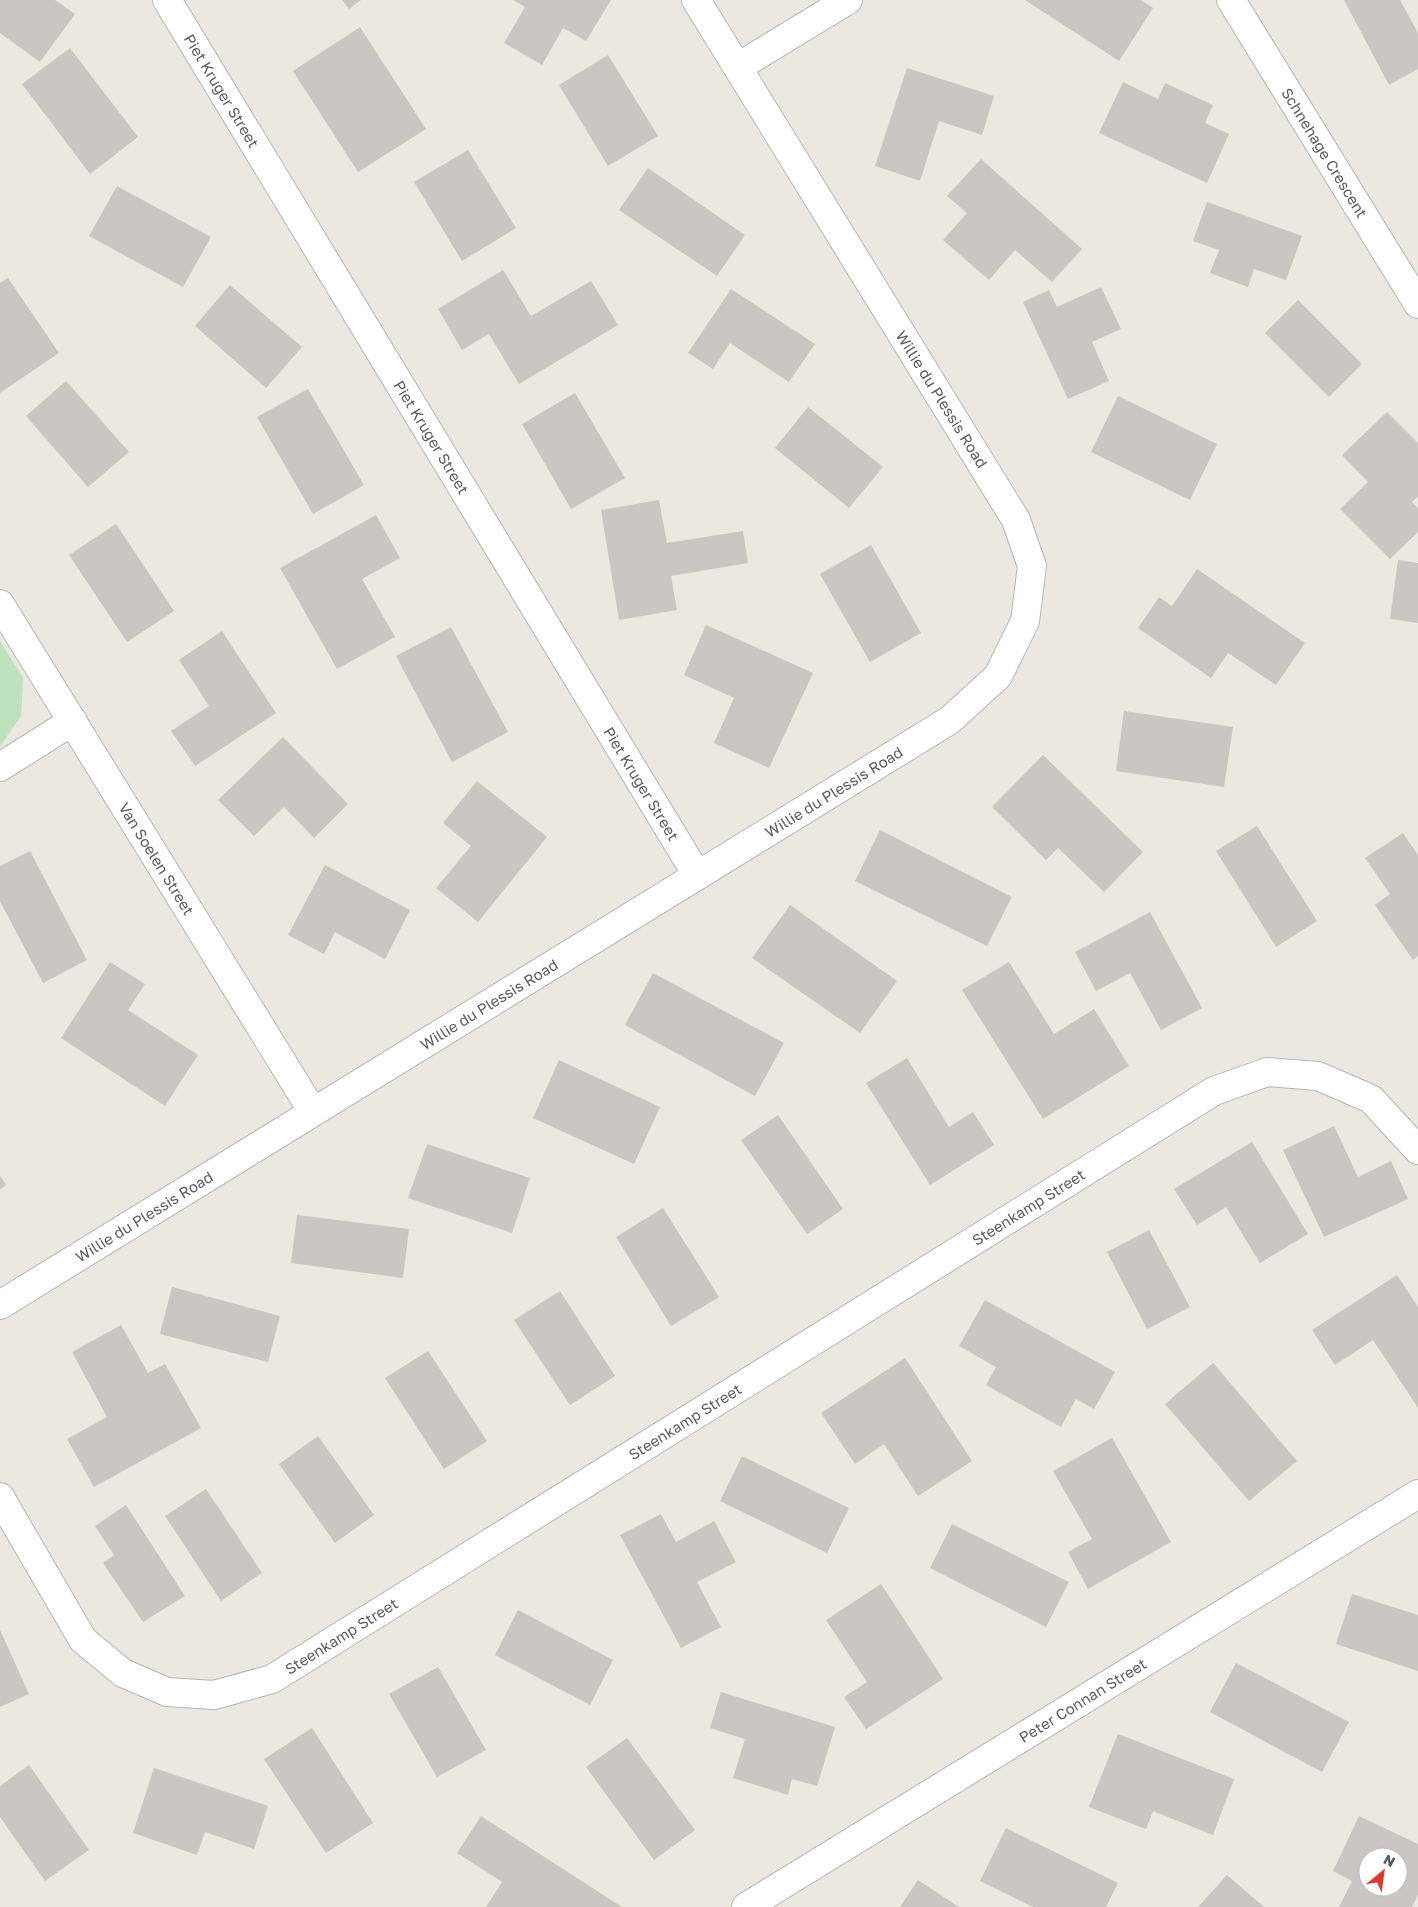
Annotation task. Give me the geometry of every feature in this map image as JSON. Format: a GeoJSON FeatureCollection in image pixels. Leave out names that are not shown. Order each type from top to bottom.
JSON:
{"type":"FeatureCollection","features":[{"type":"Feature","properties":{"kind":"street","name":"Piet Kruger Street"},"geometry":{"type":"LineString","coordinates":[[167,0],[698,875]]}},
{"type":"Feature","properties":{"kind":"street","name":"Willie du Plessis Road"},"geometry":{"type":"LineString","coordinates":[[0,1305],[950,720],[998,676],[1025,621],[1032,566],[1016,520],[696,0]]}},
{"type":"Feature","properties":{"kind":"street"},"geometry":{"type":"LineString","coordinates":[[738,67],[848,0]]}},
{"type":"Feature","properties":{"kind":"street","name":"Schnehage Crescent"},"geometry":{"type":"LineString","coordinates":[[1230,0],[1418,304]]}},
{"type":"Feature","properties":{"kind":"street","name":"Van Soelen Street"},"geometry":{"type":"LineString","coordinates":[[0,604],[313,1112]]}},
{"type":"Feature","properties":{"kind":"street"},"geometry":{"type":"LineString","coordinates":[[0,767],[73,721]]}},
{"type":"Feature","properties":{"kind":"street","name":"Steenkamp Street"},"geometry":{"type":"LineString","coordinates":[[0,1497],[82,1640],[123,1673],[167,1692],[214,1694],[272,1679],[1214,1090],[1267,1072],[1318,1076],[1371,1099],[1418,1150]]}},
{"type":"Feature","properties":{"kind":"street","name":"Peter Connan Street"},"geometry":{"type":"LineString","coordinates":[[746,1907],[1418,1494]]}},
{"type":"Feature","properties":{"kind":"green space"},"geometry":{"type":"Polygon","coordinates":[[[0,641],[23,678],[21,716],[0,746],[0,641]]]}},
{"type":"Feature","properties":{"kind":"building"},"geometry":{"type":"Polygon","coordinates":[[[0,0],[55,0],[75,14],[40,62],[0,33],[0,0]]]}},
{"type":"Feature","properties":{"kind":"building"},"geometry":{"type":"Polygon","coordinates":[[[342,0],[361,0],[349,9],[342,0]]]}},
{"type":"Feature","properties":{"kind":"building"},"geometry":{"type":"Polygon","coordinates":[[[513,0],[611,0],[586,41],[563,28],[542,65],[504,43],[525,7],[513,0]]]}},
{"type":"Feature","properties":{"kind":"building"},"geometry":{"type":"Polygon","coordinates":[[[1025,0],[1141,0],[1153,8],[1119,61],[1025,0]]]}},
{"type":"Feature","properties":{"kind":"building"},"geometry":{"type":"Polygon","coordinates":[[[1344,0],[1400,0],[1418,33],[1418,69],[1389,85],[1344,0]]]}},
{"type":"Feature","properties":{"kind":"building"},"geometry":{"type":"Polygon","coordinates":[[[360,27],[426,129],[358,172],[293,71],[360,27]]]}},
{"type":"Feature","properties":{"kind":"building"},"geometry":{"type":"Polygon","coordinates":[[[70,48],[138,137],[90,174],[22,84],[70,48]]]}},
{"type":"Feature","properties":{"kind":"building"},"geometry":{"type":"Polygon","coordinates":[[[608,55],[658,136],[608,166],[559,85],[608,55]]]}},
{"type":"Feature","properties":{"kind":"building"},"geometry":{"type":"Polygon","coordinates":[[[907,68],[994,96],[982,135],[939,121],[920,181],[875,166],[907,68]]]}},
{"type":"Feature","properties":{"kind":"building"},"geometry":{"type":"Polygon","coordinates":[[[1123,82],[1158,99],[1165,83],[1213,105],[1205,123],[1229,134],[1207,183],[1099,133],[1123,82]]]}},
{"type":"Feature","properties":{"kind":"building"},"geometry":{"type":"Polygon","coordinates":[[[468,150],[516,228],[462,261],[414,182],[468,150]]]}},
{"type":"Feature","properties":{"kind":"building"},"geometry":{"type":"Polygon","coordinates":[[[981,159],[1082,249],[1052,282],[1015,250],[989,280],[943,240],[967,213],[947,196],[981,159]]]}},
{"type":"Feature","properties":{"kind":"building"},"geometry":{"type":"Polygon","coordinates":[[[648,168],[745,235],[717,276],[619,210],[648,168]]]}},
{"type":"Feature","properties":{"kind":"building"},"geometry":{"type":"Polygon","coordinates":[[[117,186],[211,237],[183,287],[89,236],[117,186]]]}},
{"type":"Feature","properties":{"kind":"building"},"geometry":{"type":"Polygon","coordinates":[[[1207,202],[1302,236],[1286,280],[1254,269],[1248,287],[1210,273],[1219,250],[1193,241],[1207,202]]]}},
{"type":"Feature","properties":{"kind":"building"},"geometry":{"type":"Polygon","coordinates":[[[503,270],[531,316],[591,281],[618,325],[519,384],[489,334],[462,350],[438,309],[503,270]]]}},
{"type":"Feature","properties":{"kind":"building"},"geometry":{"type":"Polygon","coordinates":[[[8,278],[59,353],[0,393],[0,283],[8,278]]]}},
{"type":"Feature","properties":{"kind":"building"},"geometry":{"type":"Polygon","coordinates":[[[230,285],[302,347],[266,388],[195,326],[230,285]]]}},
{"type":"Feature","properties":{"kind":"building"},"geometry":{"type":"Polygon","coordinates":[[[1101,287],[1121,329],[1092,342],[1109,381],[1068,399],[1023,302],[1049,290],[1057,307],[1101,287]]]}},
{"type":"Feature","properties":{"kind":"building"},"geometry":{"type":"Polygon","coordinates":[[[731,289],[815,344],[789,382],[730,343],[713,369],[688,353],[731,289]]]}},
{"type":"Feature","properties":{"kind":"building"},"geometry":{"type":"Polygon","coordinates":[[[1298,300],[1362,364],[1329,397],[1265,333],[1298,300]]]}},
{"type":"Feature","properties":{"kind":"building"},"geometry":{"type":"Polygon","coordinates":[[[66,381],[129,452],[88,487],[26,416],[66,381]]]}},
{"type":"Feature","properties":{"kind":"building"},"geometry":{"type":"Polygon","coordinates":[[[308,389],[364,485],[313,514],[257,417],[308,389]]]}},
{"type":"Feature","properties":{"kind":"building"},"geometry":{"type":"Polygon","coordinates":[[[575,393],[625,478],[571,509],[522,424],[575,393]]]}},
{"type":"Feature","properties":{"kind":"building"},"geometry":{"type":"Polygon","coordinates":[[[1118,396],[1217,444],[1190,500],[1091,452],[1118,396]]]}},
{"type":"Feature","properties":{"kind":"building"},"geometry":{"type":"Polygon","coordinates":[[[808,407],[883,467],[849,508],[775,448],[808,407]]]}},
{"type":"Feature","properties":{"kind":"building"},"geometry":{"type":"Polygon","coordinates":[[[1387,412],[1418,443],[1418,497],[1412,502],[1418,508],[1418,532],[1390,559],[1340,509],[1368,482],[1342,455],[1387,412]]]}},
{"type":"Feature","properties":{"kind":"building"},"geometry":{"type":"Polygon","coordinates":[[[659,500],[667,543],[743,531],[748,563],[671,576],[677,610],[619,620],[601,510],[659,500]]]}},
{"type":"Feature","properties":{"kind":"building"},"geometry":{"type":"Polygon","coordinates":[[[376,515],[400,558],[362,579],[395,637],[337,669],[280,568],[376,515]]]}},
{"type":"Feature","properties":{"kind":"building"},"geometry":{"type":"Polygon","coordinates":[[[116,524],[174,611],[127,642],[69,555],[116,524]]]}},
{"type":"Feature","properties":{"kind":"building"},"geometry":{"type":"Polygon","coordinates":[[[871,545],[921,633],[870,662],[820,574],[871,545]]]}},
{"type":"Feature","properties":{"kind":"building"},"geometry":{"type":"Polygon","coordinates":[[[1398,560],[1418,563],[1418,623],[1390,619],[1398,560]]]}},
{"type":"Feature","properties":{"kind":"building"},"geometry":{"type":"Polygon","coordinates":[[[1197,569],[1305,643],[1276,685],[1228,653],[1211,678],[1138,628],[1159,597],[1172,606],[1197,569]]]}},
{"type":"Feature","properties":{"kind":"building"},"geometry":{"type":"Polygon","coordinates":[[[706,625],[813,673],[769,768],[714,743],[734,698],[684,675],[706,625]]]}},
{"type":"Feature","properties":{"kind":"building"},"geometry":{"type":"Polygon","coordinates":[[[451,627],[508,732],[452,762],[396,656],[451,627]]]}},
{"type":"Feature","properties":{"kind":"building"},"geometry":{"type":"Polygon","coordinates":[[[222,631],[276,713],[195,766],[171,731],[209,706],[179,660],[222,631]]]}},
{"type":"Feature","properties":{"kind":"building"},"geometry":{"type":"Polygon","coordinates":[[[1124,711],[1233,727],[1224,787],[1116,771],[1124,711]]]}},
{"type":"Feature","properties":{"kind":"building"},"geometry":{"type":"Polygon","coordinates":[[[283,737],[348,804],[314,838],[284,807],[254,836],[218,800],[283,737]]]}},
{"type":"Feature","properties":{"kind":"building"},"geometry":{"type":"Polygon","coordinates":[[[1043,755],[1143,852],[1104,892],[1058,848],[1046,860],[992,807],[1043,755]]]}},
{"type":"Feature","properties":{"kind":"building"},"geometry":{"type":"Polygon","coordinates":[[[477,781],[547,837],[478,922],[436,888],[471,846],[443,823],[477,781]]]}},
{"type":"Feature","properties":{"kind":"building"},"geometry":{"type":"Polygon","coordinates":[[[1257,826],[1317,921],[1276,947],[1216,851],[1257,826]]]}},
{"type":"Feature","properties":{"kind":"building"},"geometry":{"type":"Polygon","coordinates":[[[880,830],[1012,897],[987,946],[855,881],[880,830]]]}},
{"type":"Feature","properties":{"kind":"building"},"geometry":{"type":"Polygon","coordinates":[[[1403,833],[1418,855],[1418,956],[1413,960],[1375,905],[1390,894],[1365,858],[1403,833]]]}},
{"type":"Feature","properties":{"kind":"building"},"geometry":{"type":"Polygon","coordinates":[[[30,851],[87,960],[43,983],[0,901],[0,866],[30,851]]]}},
{"type":"Feature","properties":{"kind":"building"},"geometry":{"type":"Polygon","coordinates":[[[325,865],[410,910],[385,959],[335,932],[324,954],[288,935],[325,865]]]}},
{"type":"Feature","properties":{"kind":"building"},"geometry":{"type":"Polygon","coordinates":[[[790,905],[897,981],[860,1033],[752,958],[790,905]]]}},
{"type":"Feature","properties":{"kind":"building"},"geometry":{"type":"Polygon","coordinates":[[[1150,912],[1202,1008],[1161,1030],[1130,973],[1096,991],[1075,952],[1150,912]]]}},
{"type":"Feature","properties":{"kind":"building"},"geometry":{"type":"Polygon","coordinates":[[[110,962],[145,984],[128,1010],[198,1055],[165,1106],[61,1038],[110,962]]]}},
{"type":"Feature","properties":{"kind":"building"},"geometry":{"type":"Polygon","coordinates":[[[1009,962],[1054,1034],[1094,1009],[1129,1066],[1043,1119],[962,990],[1009,962]]]}},
{"type":"Feature","properties":{"kind":"building"},"geometry":{"type":"Polygon","coordinates":[[[653,973],[784,1043],[755,1096],[625,1025],[653,973]]]}},
{"type":"Feature","properties":{"kind":"building"},"geometry":{"type":"Polygon","coordinates":[[[907,1058],[949,1127],[973,1112],[994,1145],[930,1185],[866,1083],[907,1058]]]}},
{"type":"Feature","properties":{"kind":"building"},"geometry":{"type":"Polygon","coordinates":[[[559,1060],[660,1107],[634,1164],[533,1118],[559,1060]]]}},
{"type":"Feature","properties":{"kind":"building"},"geometry":{"type":"Polygon","coordinates":[[[778,1115],[843,1209],[807,1234],[741,1140],[778,1115]]]}},
{"type":"Feature","properties":{"kind":"building"},"geometry":{"type":"Polygon","coordinates":[[[1334,1126],[1358,1177],[1391,1161],[1408,1199],[1324,1237],[1283,1150],[1334,1126]]]}},
{"type":"Feature","properties":{"kind":"building"},"geometry":{"type":"Polygon","coordinates":[[[1252,1142],[1308,1234],[1260,1263],[1226,1207],[1197,1225],[1174,1189],[1252,1142]]]}},
{"type":"Feature","properties":{"kind":"building"},"geometry":{"type":"Polygon","coordinates":[[[427,1144],[530,1178],[512,1233],[408,1198],[427,1144]]]}},
{"type":"Feature","properties":{"kind":"building"},"geometry":{"type":"Polygon","coordinates":[[[0,1176],[6,1185],[0,1189],[0,1176]]]}},
{"type":"Feature","properties":{"kind":"building"},"geometry":{"type":"Polygon","coordinates":[[[663,1208],[719,1297],[671,1326],[616,1237],[663,1208]]]}},
{"type":"Feature","properties":{"kind":"building"},"geometry":{"type":"Polygon","coordinates":[[[297,1215],[409,1229],[403,1278],[291,1263],[297,1215]]]}},
{"type":"Feature","properties":{"kind":"building"},"geometry":{"type":"Polygon","coordinates":[[[1149,1230],[1190,1307],[1147,1329],[1107,1252],[1149,1230]]]}},
{"type":"Feature","properties":{"kind":"building"},"geometry":{"type":"Polygon","coordinates":[[[1397,1275],[1418,1307],[1418,1408],[1373,1340],[1335,1365],[1312,1330],[1397,1275]]]}},
{"type":"Feature","properties":{"kind":"building"},"geometry":{"type":"Polygon","coordinates":[[[172,1287],[280,1316],[268,1362],[160,1334],[172,1287]]]}},
{"type":"Feature","properties":{"kind":"building"},"geometry":{"type":"Polygon","coordinates":[[[560,1291],[615,1376],[570,1405],[514,1320],[560,1291]]]}},
{"type":"Feature","properties":{"kind":"building"},"geometry":{"type":"Polygon","coordinates":[[[985,1300],[1115,1372],[1094,1409],[1076,1399],[1061,1427],[986,1385],[996,1367],[959,1346],[985,1300]]]}},
{"type":"Feature","properties":{"kind":"building"},"geometry":{"type":"Polygon","coordinates":[[[121,1325],[148,1373],[165,1364],[201,1428],[94,1487],[67,1439],[107,1417],[72,1352],[121,1325]]]}},
{"type":"Feature","properties":{"kind":"building"},"geometry":{"type":"Polygon","coordinates":[[[428,1351],[487,1441],[444,1469],[385,1378],[428,1351]]]}},
{"type":"Feature","properties":{"kind":"building"},"geometry":{"type":"Polygon","coordinates":[[[905,1358],[972,1461],[918,1496],[884,1444],[855,1464],[821,1413],[905,1358]]]}},
{"type":"Feature","properties":{"kind":"building"},"geometry":{"type":"Polygon","coordinates":[[[1213,1363],[1297,1461],[1249,1501],[1165,1404],[1213,1363]]]}},
{"type":"Feature","properties":{"kind":"building"},"geometry":{"type":"Polygon","coordinates":[[[318,1436],[374,1515],[335,1543],[279,1464],[318,1436]]]}},
{"type":"Feature","properties":{"kind":"building"},"geometry":{"type":"Polygon","coordinates":[[[1112,1438],[1171,1542],[1088,1589],[1068,1552],[1092,1539],[1053,1471],[1112,1438]]]}},
{"type":"Feature","properties":{"kind":"building"},"geometry":{"type":"Polygon","coordinates":[[[742,1456],[849,1508],[827,1553],[720,1501],[742,1456]]]}},
{"type":"Feature","properties":{"kind":"building"},"geometry":{"type":"Polygon","coordinates":[[[206,1489],[262,1573],[221,1601],[165,1516],[206,1489]]]}},
{"type":"Feature","properties":{"kind":"building"},"geometry":{"type":"Polygon","coordinates":[[[126,1505],[185,1596],[143,1622],[103,1563],[114,1555],[95,1526],[126,1505]]]}},
{"type":"Feature","properties":{"kind":"building"},"geometry":{"type":"Polygon","coordinates":[[[661,1514],[676,1542],[714,1521],[736,1562],[697,1582],[721,1627],[681,1648],[620,1535],[661,1514]]]}},
{"type":"Feature","properties":{"kind":"building"},"geometry":{"type":"Polygon","coordinates":[[[952,1524],[1069,1582],[1046,1627],[930,1568],[952,1524]]]}},
{"type":"Feature","properties":{"kind":"building"},"geometry":{"type":"Polygon","coordinates":[[[881,1584],[943,1679],[866,1729],[844,1697],[867,1682],[826,1620],[881,1584]]]}},
{"type":"Feature","properties":{"kind":"building"},"geometry":{"type":"Polygon","coordinates":[[[1352,1594],[1418,1615],[1418,1671],[1336,1644],[1352,1594]]]}},
{"type":"Feature","properties":{"kind":"building"},"geometry":{"type":"Polygon","coordinates":[[[518,1610],[613,1660],[590,1705],[495,1655],[518,1610]]]}},
{"type":"Feature","properties":{"kind":"building"},"geometry":{"type":"Polygon","coordinates":[[[0,1630],[29,1694],[0,1707],[0,1630]]]}},
{"type":"Feature","properties":{"kind":"building"},"geometry":{"type":"Polygon","coordinates":[[[1236,1663],[1349,1722],[1322,1772],[1210,1712],[1236,1663]]]}},
{"type":"Feature","properties":{"kind":"building"},"geometry":{"type":"Polygon","coordinates":[[[438,1667],[486,1750],[437,1777],[389,1694],[438,1667]]]}},
{"type":"Feature","properties":{"kind":"building"},"geometry":{"type":"Polygon","coordinates":[[[721,1692],[835,1727],[817,1786],[792,1779],[788,1795],[733,1778],[745,1739],[710,1728],[721,1692]]]}},
{"type":"Feature","properties":{"kind":"building"},"geometry":{"type":"Polygon","coordinates":[[[312,1728],[373,1823],[326,1853],[264,1759],[312,1728]]]}},
{"type":"Feature","properties":{"kind":"building"},"geometry":{"type":"Polygon","coordinates":[[[1118,1734],[1234,1779],[1213,1835],[1153,1811],[1146,1829],[1089,1807],[1118,1734]]]}},
{"type":"Feature","properties":{"kind":"building"},"geometry":{"type":"Polygon","coordinates":[[[627,1738],[695,1830],[654,1860],[586,1767],[627,1738]]]}},
{"type":"Feature","properties":{"kind":"building"},"geometry":{"type":"Polygon","coordinates":[[[29,1765],[89,1850],[45,1881],[0,1817],[0,1786],[29,1765]]]}},
{"type":"Feature","properties":{"kind":"building"},"geometry":{"type":"Polygon","coordinates":[[[154,1768],[268,1806],[254,1849],[205,1832],[197,1855],[133,1833],[154,1768]]]}},
{"type":"Feature","properties":{"kind":"building"},"geometry":{"type":"Polygon","coordinates":[[[481,1816],[622,1907],[486,1907],[502,1882],[457,1853],[481,1816]]]}},
{"type":"Feature","properties":{"kind":"building"},"geometry":{"type":"Polygon","coordinates":[[[1359,1816],[1418,1844],[1418,1895],[1412,1907],[1339,1907],[1352,1881],[1333,1871],[1359,1816]]]}},
{"type":"Feature","properties":{"kind":"building"},"geometry":{"type":"Polygon","coordinates":[[[1006,1828],[1118,1883],[1106,1907],[1033,1907],[980,1881],[1006,1828]]]}},
{"type":"Feature","properties":{"kind":"building"},"geometry":{"type":"Polygon","coordinates":[[[1227,1875],[1264,1907],[1198,1907],[1227,1875]]]}},
{"type":"Feature","properties":{"kind":"building"},"geometry":{"type":"Polygon","coordinates":[[[918,1880],[959,1907],[900,1907],[918,1880]]]}}]}
